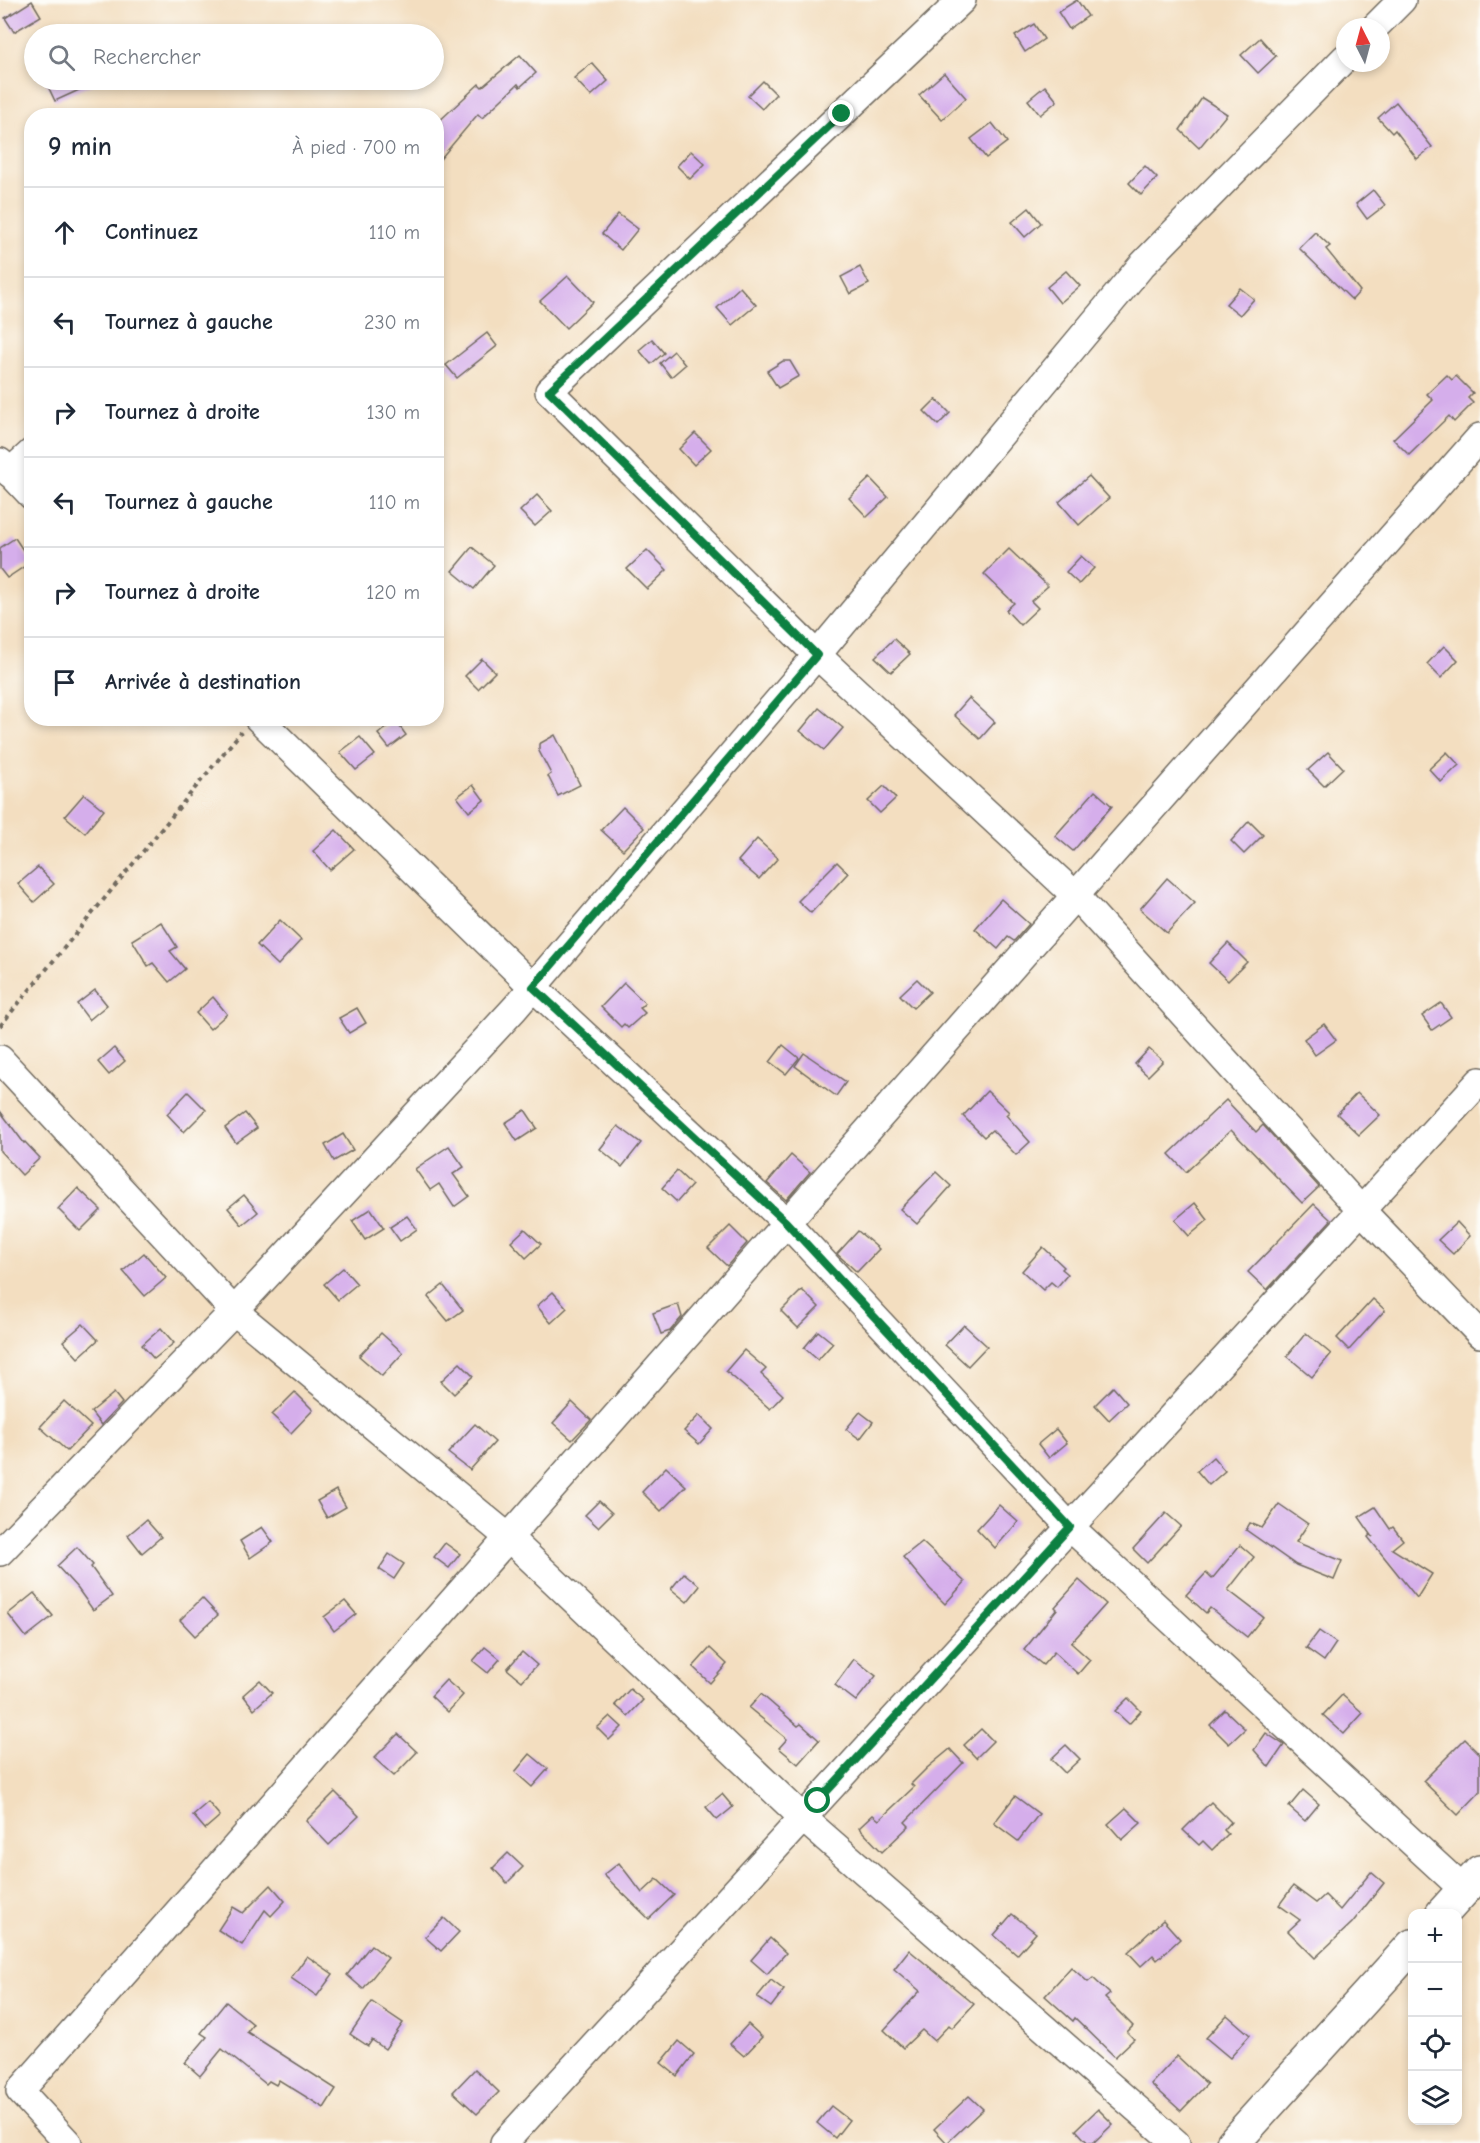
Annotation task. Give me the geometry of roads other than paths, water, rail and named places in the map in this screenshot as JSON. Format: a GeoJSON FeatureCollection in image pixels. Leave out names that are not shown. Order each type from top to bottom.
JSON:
{"type":"FeatureCollection","features":[{"type":"Feature","properties":{"kind":"main road"},"geometry":{"type":"LineString","coordinates":[[1447,1909],[1472,1881]]}},
{"type":"Feature","properties":{"kind":"main road"},"geometry":{"type":"LineString","coordinates":[[1233,2143],[1408,1951]]}},
{"type":"Feature","properties":{"kind":"street"},"geometry":{"type":"LineString","coordinates":[[962,0],[549,391],[817,655],[1075,895],[1361,1210],[1480,1334]]}},
{"type":"Feature","properties":{"kind":"street"},"geometry":{"type":"LineString","coordinates":[[1384,18],[1402,0]]}},
{"type":"Feature","properties":{"kind":"street"},"geometry":{"type":"LineString","coordinates":[[0,1552],[234,1311],[533,987],[817,655],[1142,265],[1336,67]]}},
{"type":"Feature","properties":{"kind":"street"},"geometry":{"type":"LineString","coordinates":[[68,2143],[20,2091],[1480,437]]}},
{"type":"Feature","properties":{"kind":"street"},"geometry":{"type":"LineString","coordinates":[[24,457],[4,468],[24,488]]}},
{"type":"Feature","properties":{"kind":"street"},"geometry":{"type":"LineString","coordinates":[[254,726],[786,1222],[1070,1527],[1472,1881]]}},
{"type":"Feature","properties":{"kind":"street"},"geometry":{"type":"LineString","coordinates":[[0,1059],[234,1311],[508,1538],[803,1818],[1176,2143]]}},
{"type":"Feature","properties":{"kind":"street"},"geometry":{"type":"LineString","coordinates":[[504,2143],[1480,1081]]}}]}
